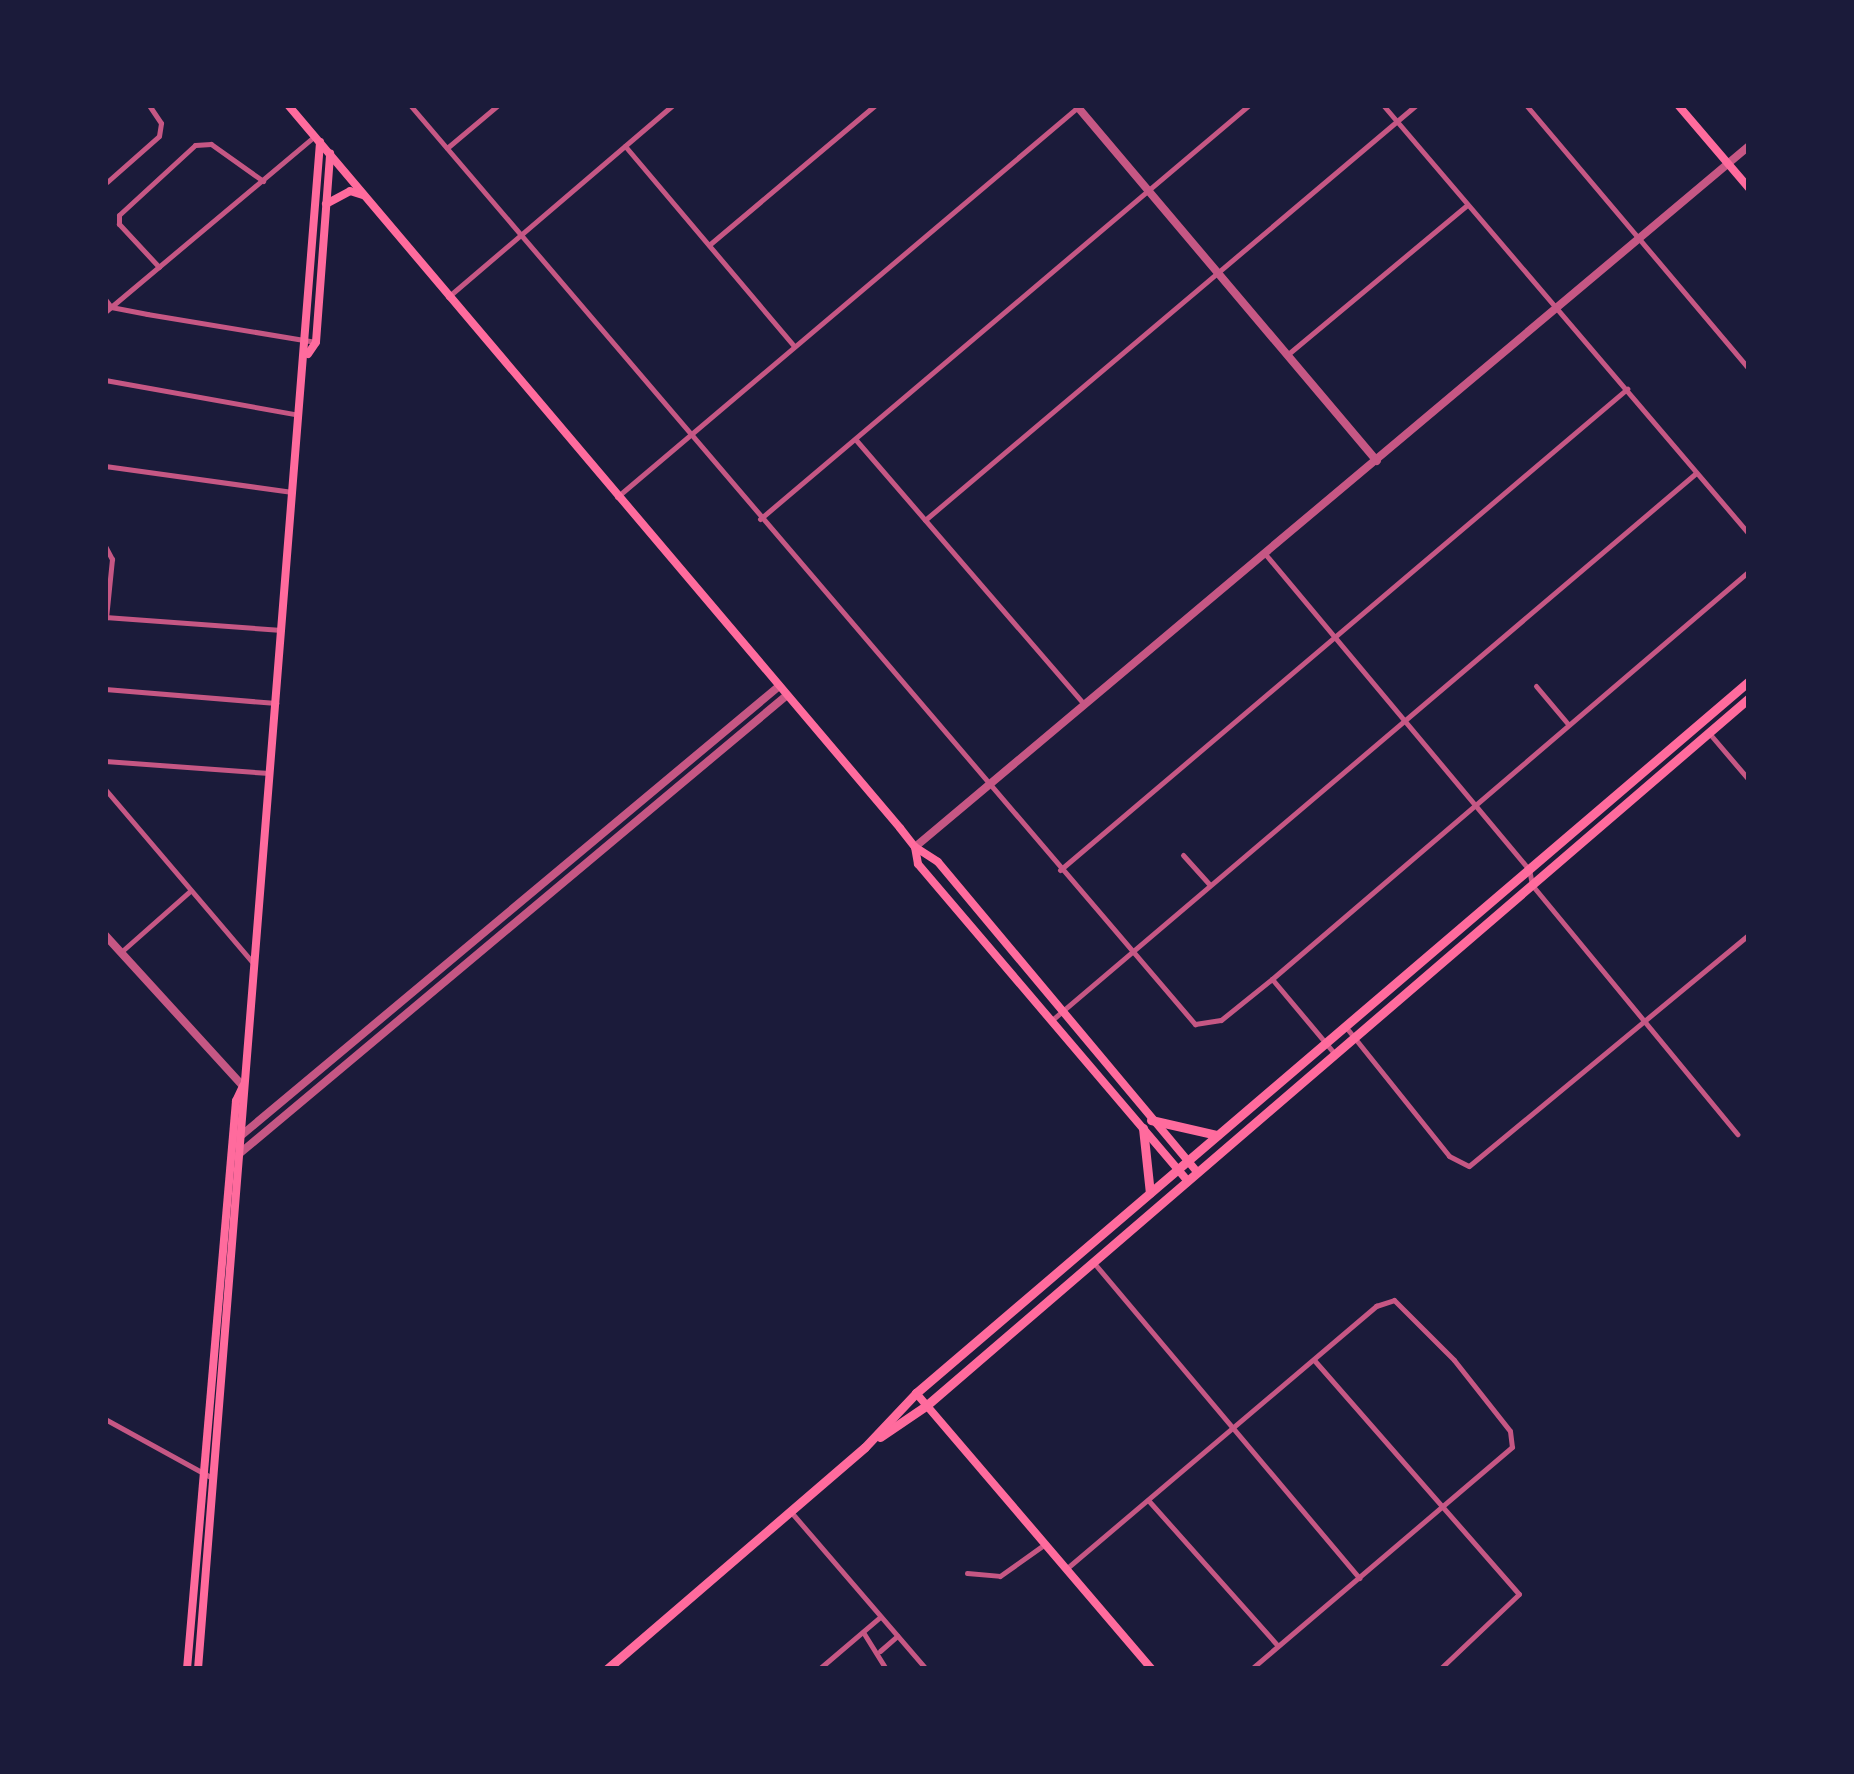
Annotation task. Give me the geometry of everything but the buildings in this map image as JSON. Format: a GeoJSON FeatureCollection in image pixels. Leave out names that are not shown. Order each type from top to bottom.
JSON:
{"type":"FeatureCollection","features":[{"type":"Feature","properties":{"kind":"main road"},"geometry":{"type":"LineString","coordinates":[[288,105],[778,687],[916,847],[938,862],[1131,1097],[1188,1181]]}},
{"type":"Feature","properties":{"kind":"main road"},"geometry":{"type":"LineString","coordinates":[[1678,105],[1749,188]]}},
{"type":"Feature","properties":{"kind":"main road"},"geometry":{"type":"LineString","coordinates":[[198,1669],[242,1152],[252,962],[292,492],[308,354],[304,341],[317,139]]}},
{"type":"Feature","properties":{"kind":"main road"},"geometry":{"type":"LineString","coordinates":[[308,354],[316,342],[330,154]]}},
{"type":"Feature","properties":{"kind":"main road"},"geometry":{"type":"LineString","coordinates":[[326,204],[350,192],[366,196]]}},
{"type":"Feature","properties":{"kind":"main road"},"geometry":{"type":"LineString","coordinates":[[866,1448],[916,1393],[1749,680]]}},
{"type":"Feature","properties":{"kind":"main road"},"geometry":{"type":"LineString","coordinates":[[607,1669],[866,1448],[927,1405],[1749,698]]}},
{"type":"Feature","properties":{"kind":"main road"},"geometry":{"type":"LineString","coordinates":[[916,847],[918,864],[1123,1104],[1198,1172]]}},
{"type":"Feature","properties":{"kind":"main road"},"geometry":{"type":"LineString","coordinates":[[187,1669],[233,1142],[243,1086]]}},
{"type":"Feature","properties":{"kind":"main road"},"geometry":{"type":"LineString","coordinates":[[1123,1104],[1131,1097]]}},
{"type":"Feature","properties":{"kind":"main road"},"geometry":{"type":"LineString","coordinates":[[1147,1124],[1217,1135]]}},
{"type":"Feature","properties":{"kind":"main road"},"geometry":{"type":"LineString","coordinates":[[1147,1124],[1150,1193]]}},
{"type":"Feature","properties":{"kind":"main road"},"geometry":{"type":"LineString","coordinates":[[916,1393],[1152,1669]]}},
{"type":"Feature","properties":{"kind":"street"},"geometry":{"type":"LineString","coordinates":[[106,182],[159,136],[162,126],[149,105]]}},
{"type":"Feature","properties":{"kind":"street"},"geometry":{"type":"LineString","coordinates":[[410,105],[989,789],[1190,1020],[1214,1024],[1272,979],[1749,571]]}},
{"type":"Feature","properties":{"kind":"street"},"geometry":{"type":"LineString","coordinates":[[447,148],[498,105]]}},
{"type":"Feature","properties":{"kind":"street"},"geometry":{"type":"LineString","coordinates":[[448,298],[673,105]]}},
{"type":"Feature","properties":{"kind":"street"},"geometry":{"type":"LineString","coordinates":[[709,246],[875,105]]}},
{"type":"Feature","properties":{"kind":"street"},"geometry":{"type":"LineString","coordinates":[[760,519],[1248,105]]}},
{"type":"Feature","properties":{"kind":"street"},"geometry":{"type":"LineString","coordinates":[[1382,105],[1749,534]]}},
{"type":"Feature","properties":{"kind":"street"},"geometry":{"type":"LineString","coordinates":[[925,520],[1416,105]]}},
{"type":"Feature","properties":{"kind":"street"},"geometry":{"type":"LineString","coordinates":[[1526,105],[1749,368]]}},
{"type":"Feature","properties":{"kind":"street"},"geometry":{"type":"LineString","coordinates":[[617,497],[1078,106],[1377,460]]}},
{"type":"Feature","properties":{"kind":"street"},"geometry":{"type":"LineString","coordinates":[[108,309],[317,139]]}},
{"type":"Feature","properties":{"kind":"street"},"geometry":{"type":"LineString","coordinates":[[159,267],[119,224],[120,215],[188,152],[211,144],[263,181]]}},
{"type":"Feature","properties":{"kind":"street"},"geometry":{"type":"LineString","coordinates":[[625,146],[794,347]]}},
{"type":"Feature","properties":{"kind":"street"},"geometry":{"type":"LineString","coordinates":[[916,847],[1749,146]]}},
{"type":"Feature","properties":{"kind":"street"},"geometry":{"type":"LineString","coordinates":[[1288,355],[1467,205]]}},
{"type":"Feature","properties":{"kind":"street"},"geometry":{"type":"LineString","coordinates":[[105,299],[108,309]]}},
{"type":"Feature","properties":{"kind":"street"},"geometry":{"type":"LineString","coordinates":[[108,309],[316,342]]}},
{"type":"Feature","properties":{"kind":"street"},"geometry":{"type":"LineString","coordinates":[[105,380],[300,415]]}},
{"type":"Feature","properties":{"kind":"street"},"geometry":{"type":"LineString","coordinates":[[1060,870],[1627,389]]}},
{"type":"Feature","properties":{"kind":"street"},"geometry":{"type":"LineString","coordinates":[[856,440],[1086,707]]}},
{"type":"Feature","properties":{"kind":"street"},"geometry":{"type":"LineString","coordinates":[[105,466],[292,492]]}},
{"type":"Feature","properties":{"kind":"street"},"geometry":{"type":"LineString","coordinates":[[1052,1020],[1696,472]]}},
{"type":"Feature","properties":{"kind":"street"},"geometry":{"type":"LineString","coordinates":[[105,546],[112,558],[105,618],[283,630]]}},
{"type":"Feature","properties":{"kind":"street"},"geometry":{"type":"LineString","coordinates":[[1266,555],[1529,868],[1532,885],[1737,1134]]}},
{"type":"Feature","properties":{"kind":"street"},"geometry":{"type":"LineString","coordinates":[[1536,686],[1568,724]]}},
{"type":"Feature","properties":{"kind":"street"},"geometry":{"type":"LineString","coordinates":[[233,1142],[778,687]]}},
{"type":"Feature","properties":{"kind":"street"},"geometry":{"type":"LineString","coordinates":[[105,689],[277,703]]}},
{"type":"Feature","properties":{"kind":"street"},"geometry":{"type":"LineString","coordinates":[[232,1160],[786,696]]}},
{"type":"Feature","properties":{"kind":"street"},"geometry":{"type":"LineString","coordinates":[[1709,733],[1749,780]]}},
{"type":"Feature","properties":{"kind":"street"},"geometry":{"type":"LineString","coordinates":[[105,761],[270,773]]}},
{"type":"Feature","properties":{"kind":"street"},"geometry":{"type":"LineString","coordinates":[[105,790],[252,962]]}},
{"type":"Feature","properties":{"kind":"street"},"geometry":{"type":"LineString","coordinates":[[1183,855],[1210,885]]}},
{"type":"Feature","properties":{"kind":"street"},"geometry":{"type":"LineString","coordinates":[[121,953],[190,891]]}},
{"type":"Feature","properties":{"kind":"street"},"geometry":{"type":"LineString","coordinates":[[105,934],[243,1086]]}},
{"type":"Feature","properties":{"kind":"street"},"geometry":{"type":"LineString","coordinates":[[1344,1026],[1449,1156],[1469,1166],[1749,934]]}},
{"type":"Feature","properties":{"kind":"street"},"geometry":{"type":"LineString","coordinates":[[1272,979],[1335,1054]]}},
{"type":"Feature","properties":{"kind":"street"},"geometry":{"type":"LineString","coordinates":[[1093,1262],[1359,1578]]}},
{"type":"Feature","properties":{"kind":"street"},"geometry":{"type":"LineString","coordinates":[[1066,1569],[1389,1300],[1454,1360],[1514,1442],[1251,1669]]}},
{"type":"Feature","properties":{"kind":"street"},"geometry":{"type":"LineString","coordinates":[[1314,1360],[1518,1594],[1440,1669]]}},
{"type":"Feature","properties":{"kind":"street"},"geometry":{"type":"LineString","coordinates":[[105,1419],[214,1479]]}},
{"type":"Feature","properties":{"kind":"street"},"geometry":{"type":"LineString","coordinates":[[1148,1500],[1278,1646]]}},
{"type":"Feature","properties":{"kind":"street"},"geometry":{"type":"LineString","coordinates":[[790,1512],[926,1669]]}},
{"type":"Feature","properties":{"kind":"street"},"geometry":{"type":"LineString","coordinates":[[967,1573],[1000,1576],[1045,1544]]}},
{"type":"Feature","properties":{"kind":"street"},"geometry":{"type":"LineString","coordinates":[[819,1669],[880,1617]]}},
{"type":"Feature","properties":{"kind":"street"},"geometry":{"type":"LineString","coordinates":[[864,1632],[880,1651],[886,1669]]}},
{"type":"Feature","properties":{"kind":"street"},"geometry":{"type":"LineString","coordinates":[[880,1651],[897,1636]]}}]}
